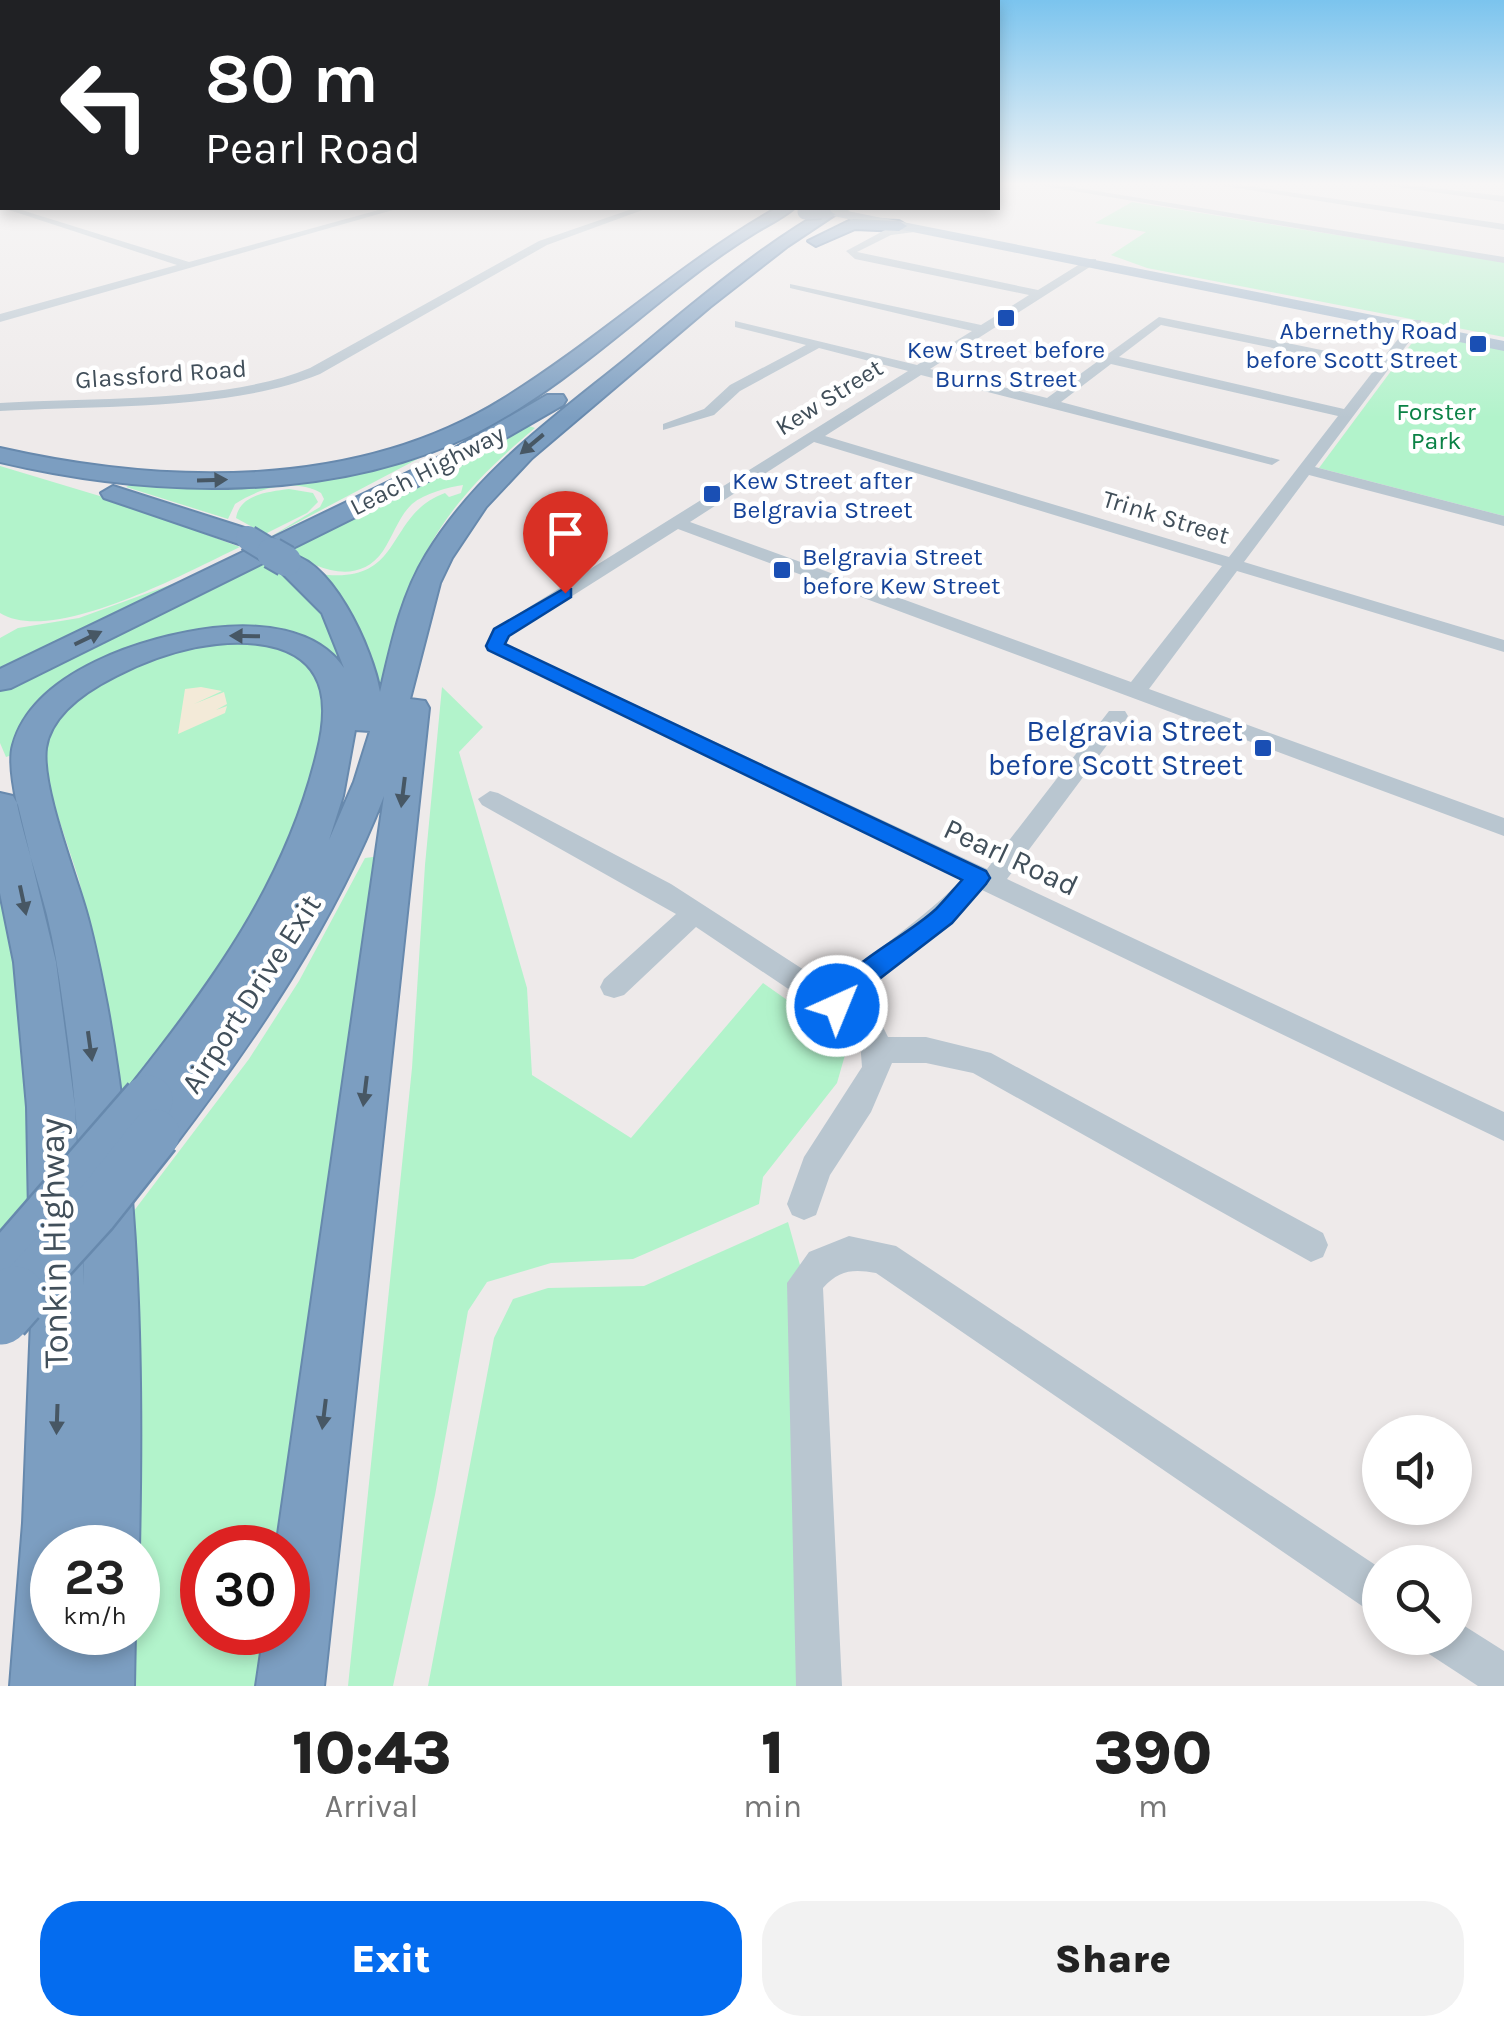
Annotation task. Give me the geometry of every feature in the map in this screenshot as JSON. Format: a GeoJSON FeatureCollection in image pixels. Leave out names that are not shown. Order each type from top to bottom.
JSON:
{"type":"FeatureCollection","features":[{"type":"Feature","properties":{"kind":"highway"},"geometry":{"type":"LineString","coordinates":[[0,458],[140,480],[231,479],[328,468],[410,448],[506,408],[706,261]]}},
{"type":"Feature","properties":{"kind":"highway","name":"Leach Highway"},"geometry":{"type":"LineString","coordinates":[[0,681],[442,465],[545,407],[743,261]]}},
{"type":"Feature","properties":{"kind":"highway","name":"Leach Highway"},"geometry":{"type":"LineString","coordinates":[[414,625],[430,572],[475,500],[535,441],[759,261]]}},
{"type":"Feature","properties":{"kind":"highway"},"geometry":{"type":"LineString","coordinates":[[630,366],[765,261]]}},
{"type":"Feature","properties":{"kind":"highway"},"geometry":{"type":"LineString","coordinates":[[314,528],[496,422],[554,380],[592,346]]}},
{"type":"Feature","properties":{"kind":"highway"},"geometry":{"type":"LineString","coordinates":[[0,458],[174,510],[248,538],[286,560],[336,609],[354,645],[364,682],[363,734],[355,783],[310,906]]}},
{"type":"Feature","properties":{"kind":"highway"},"geometry":{"type":"LineString","coordinates":[[290,1686],[414,703],[414,625]]}},
{"type":"Feature","properties":{"kind":"highway","name":"Airport Drive Exit"},"geometry":{"type":"LineString","coordinates":[[0,1314],[93,1212],[152,1117],[231,1034],[310,906],[362,808],[382,750],[414,625]]}},
{"type":"Feature","properties":{"kind":"highway"},"geometry":{"type":"LineString","coordinates":[[0,1270],[152,1117],[194,1040],[266,931],[290,887],[324,804],[338,735],[338,683],[320,658],[293,643],[264,636],[224,636],[183,641],[144,652],[111,666],[69,692],[43,719],[29,746],[30,778],[59,877],[78,962],[101,1131],[111,1288],[107,1525]]}},
{"type":"Feature","properties":{"kind":"highway","name":"Tonkin Highway"},"geometry":{"type":"LineString","coordinates":[[0,805],[35,962],[51,1107],[57,1407],[44,1686]]}},
{"type":"Feature","properties":{"kind":"highway"},"geometry":{"type":"LineString","coordinates":[[100,1686],[101,1655]]}},
{"type":"Feature","properties":{"kind":"main road"},"geometry":{"type":"LineString","coordinates":[[1077,261],[1504,343]]}},
{"type":"Feature","properties":{"kind":"main road"},"geometry":{"type":"LineString","coordinates":[[1079,261],[1089,263]]}},
{"type":"Feature","properties":{"kind":"street"},"geometry":{"type":"LineString","coordinates":[[173,261],[189,266]]}},
{"type":"Feature","properties":{"kind":"street"},"geometry":{"type":"LineString","coordinates":[[0,318],[208,261]]}},
{"type":"Feature","properties":{"kind":"street","name":"Glassford Road"},"geometry":{"type":"LineString","coordinates":[[0,407],[237,394],[281,385],[315,371],[513,261]]}},
{"type":"Feature","properties":{"kind":"street"},"geometry":{"type":"LineString","coordinates":[[878,261],[1039,294]]}},
{"type":"Feature","properties":{"kind":"street","name":"Kew Street"},"geometry":{"type":"LineString","coordinates":[[494,642],[501,633],[1089,263]]}},
{"type":"Feature","properties":{"kind":"street"},"geometry":{"type":"LineString","coordinates":[[794,286],[981,330]]}},
{"type":"Feature","properties":{"kind":"street"},"geometry":{"type":"LineString","coordinates":[[1050,404],[1159,321],[1384,367]]}},
{"type":"Feature","properties":{"kind":"street"},"geometry":{"type":"LineString","coordinates":[[739,324],[1272,460]]}},
{"type":"Feature","properties":{"kind":"street"},"geometry":{"type":"LineString","coordinates":[[1135,692],[1415,325]]}},
{"type":"Feature","properties":{"kind":"street"},"geometry":{"type":"LineString","coordinates":[[668,428],[709,412],[735,388],[817,344]]}},
{"type":"Feature","properties":{"kind":"street"},"geometry":{"type":"LineString","coordinates":[[1108,359],[1347,414]]}},
{"type":"Feature","properties":{"kind":"street","name":"Trink Street"},"geometry":{"type":"LineString","coordinates":[[813,437],[1504,646]]}},
{"type":"Feature","properties":{"kind":"street"},"geometry":{"type":"LineString","coordinates":[[1305,469],[1504,521]]}},
{"type":"Feature","properties":{"kind":"street"},"geometry":{"type":"LineString","coordinates":[[677,523],[1504,827]]}},
{"type":"Feature","properties":{"kind":"street","name":"Pearl Road"},"geometry":{"type":"LineString","coordinates":[[494,642],[499,650],[1504,1127]]}},
{"type":"Feature","properties":{"kind":"street"},"geometry":{"type":"LineString","coordinates":[[837,1006],[864,976],[943,917],[984,880],[1118,716]]}},
{"type":"Feature","properties":{"kind":"street"},"geometry":{"type":"LineString","coordinates":[[490,799],[662,891],[837,1006],[872,1034],[878,1050],[872,1080],[816,1168],[804,1204]]}},
{"type":"Feature","properties":{"kind":"street"},"geometry":{"type":"LineString","coordinates":[[614,987],[694,913]]}},
{"type":"Feature","properties":{"kind":"street"},"geometry":{"type":"LineString","coordinates":[[878,1050],[926,1050],[980,1062],[1311,1245]]}},
{"type":"Feature","properties":{"kind":"street"},"geometry":{"type":"LineString","coordinates":[[820,1686],[805,1284],[816,1266],[832,1255],[859,1250],[884,1258],[1362,1581]]}},
{"type":"Feature","properties":{"kind":"street"},"geometry":{"type":"LineString","coordinates":[[1471,1655],[1504,1677]]}},
{"type":"Feature","properties":{"kind":"green space"},"geometry":{"type":"Polygon","coordinates":[[[1127,261],[1504,262],[1504,337],[1147,268],[1127,261]]]}},
{"type":"Feature","properties":{"kind":"green space","name":"Forster Park"},"geometry":{"type":"Polygon","coordinates":[[[1420,332],[1504,349],[1504,516],[1319,468],[1420,332]]]}},
{"type":"Feature","properties":{"kind":"green space"},"geometry":{"type":"Polygon","coordinates":[[[529,426],[535,428],[471,489],[430,546],[402,611],[378,696],[313,573],[343,575],[364,570],[379,561],[425,504],[445,493],[449,497],[461,493],[463,485],[430,494],[412,504],[383,551],[362,568],[325,569],[301,558],[291,551],[292,547],[529,426]]]}},
{"type":"Feature","properties":{"kind":"green space"},"geometry":{"type":"Polygon","coordinates":[[[465,434],[270,537],[320,507],[324,499],[321,493],[288,486],[255,493],[235,504],[228,519],[126,487],[135,482],[248,480],[465,434]]]}},
{"type":"Feature","properties":{"kind":"green space"},"geometry":{"type":"Polygon","coordinates":[[[0,466],[113,500],[240,547],[120,602],[52,620],[23,621],[0,613],[0,466]]]}},
{"type":"Feature","properties":{"kind":"green space"},"geometry":{"type":"Polygon","coordinates":[[[289,489],[313,493],[318,502],[307,513],[265,534],[236,518],[249,499],[289,489]]]}},
{"type":"Feature","properties":{"kind":"green space"},"geometry":{"type":"Polygon","coordinates":[[[267,561],[321,610],[343,664],[339,665],[315,642],[297,635],[139,646],[15,754],[6,757],[0,743],[0,688],[267,561]]]}},
{"type":"Feature","properties":{"kind":"green space"},"geometry":{"type":"Polygon","coordinates":[[[178,582],[0,668],[0,638],[18,628],[79,618],[178,582]]]}},
{"type":"Feature","properties":{"kind":"green space"},"geometry":{"type":"Polygon","coordinates":[[[268,641],[307,657],[322,688],[324,727],[311,783],[275,874],[253,916],[118,1113],[97,962],[79,880],[46,780],[43,732],[101,677],[191,644],[268,641]]]}},
{"type":"Feature","properties":{"kind":"green space"},"geometry":{"type":"Polygon","coordinates":[[[442,687],[483,727],[459,752],[527,988],[532,1075],[631,1138],[763,983],[841,1038],[845,1055],[837,1083],[763,1177],[759,1204],[633,1259],[551,1263],[487,1282],[468,1311],[435,1495],[393,1686],[348,1686],[412,1068],[442,687]]]}},
{"type":"Feature","properties":{"kind":"green space"},"geometry":{"type":"Polygon","coordinates":[[[381,856],[282,1525],[180,1525],[180,1655],[263,1655],[258,1686],[131,1686],[133,1655],[160,1655],[160,1525],[135,1525],[127,1220],[249,1059],[299,981],[365,858],[381,856]]]}},
{"type":"Feature","properties":{"kind":"green space"},"geometry":{"type":"Polygon","coordinates":[[[0,874],[18,974],[36,1208],[0,1246],[0,874]]]}},
{"type":"Feature","properties":{"kind":"green space"},"geometry":{"type":"Polygon","coordinates":[[[788,1222],[805,1283],[819,1686],[428,1686],[494,1338],[513,1299],[548,1288],[644,1286],[788,1222]]]}},
{"type":"Feature","properties":{"kind":"sand"},"geometry":{"type":"Polygon","coordinates":[[[185,689],[222,691],[194,704],[224,692],[227,704],[216,710],[227,706],[225,713],[178,734],[185,689]]]}},
{"type":"Feature","properties":{"kind":"place","name":"Kew Street before Burns Street"},"geometry":{"type":"Point","coordinates":[1006,318]}},
{"type":"Feature","properties":{"kind":"place","name":"Abernethy Road before Scott Street"},"geometry":{"type":"Point","coordinates":[1478,344]}},
{"type":"Feature","properties":{"kind":"place","name":"Kew Street after Belgravia Street"},"geometry":{"type":"Point","coordinates":[712,494]}},
{"type":"Feature","properties":{"kind":"place","name":"Belgravia Street before Kew Street"},"geometry":{"type":"Point","coordinates":[782,570]}},
{"type":"Feature","properties":{"kind":"place","name":"Belgravia Street before Scott Street"},"geometry":{"type":"Point","coordinates":[1263,748]}},
{"type":"Feature","properties":{"kind":"route"},"geometry":{"type":"LineString","coordinates":[[565,593],[501,633],[495,646],[978,878],[943,917],[864,976],[837,1006]]}}]}
